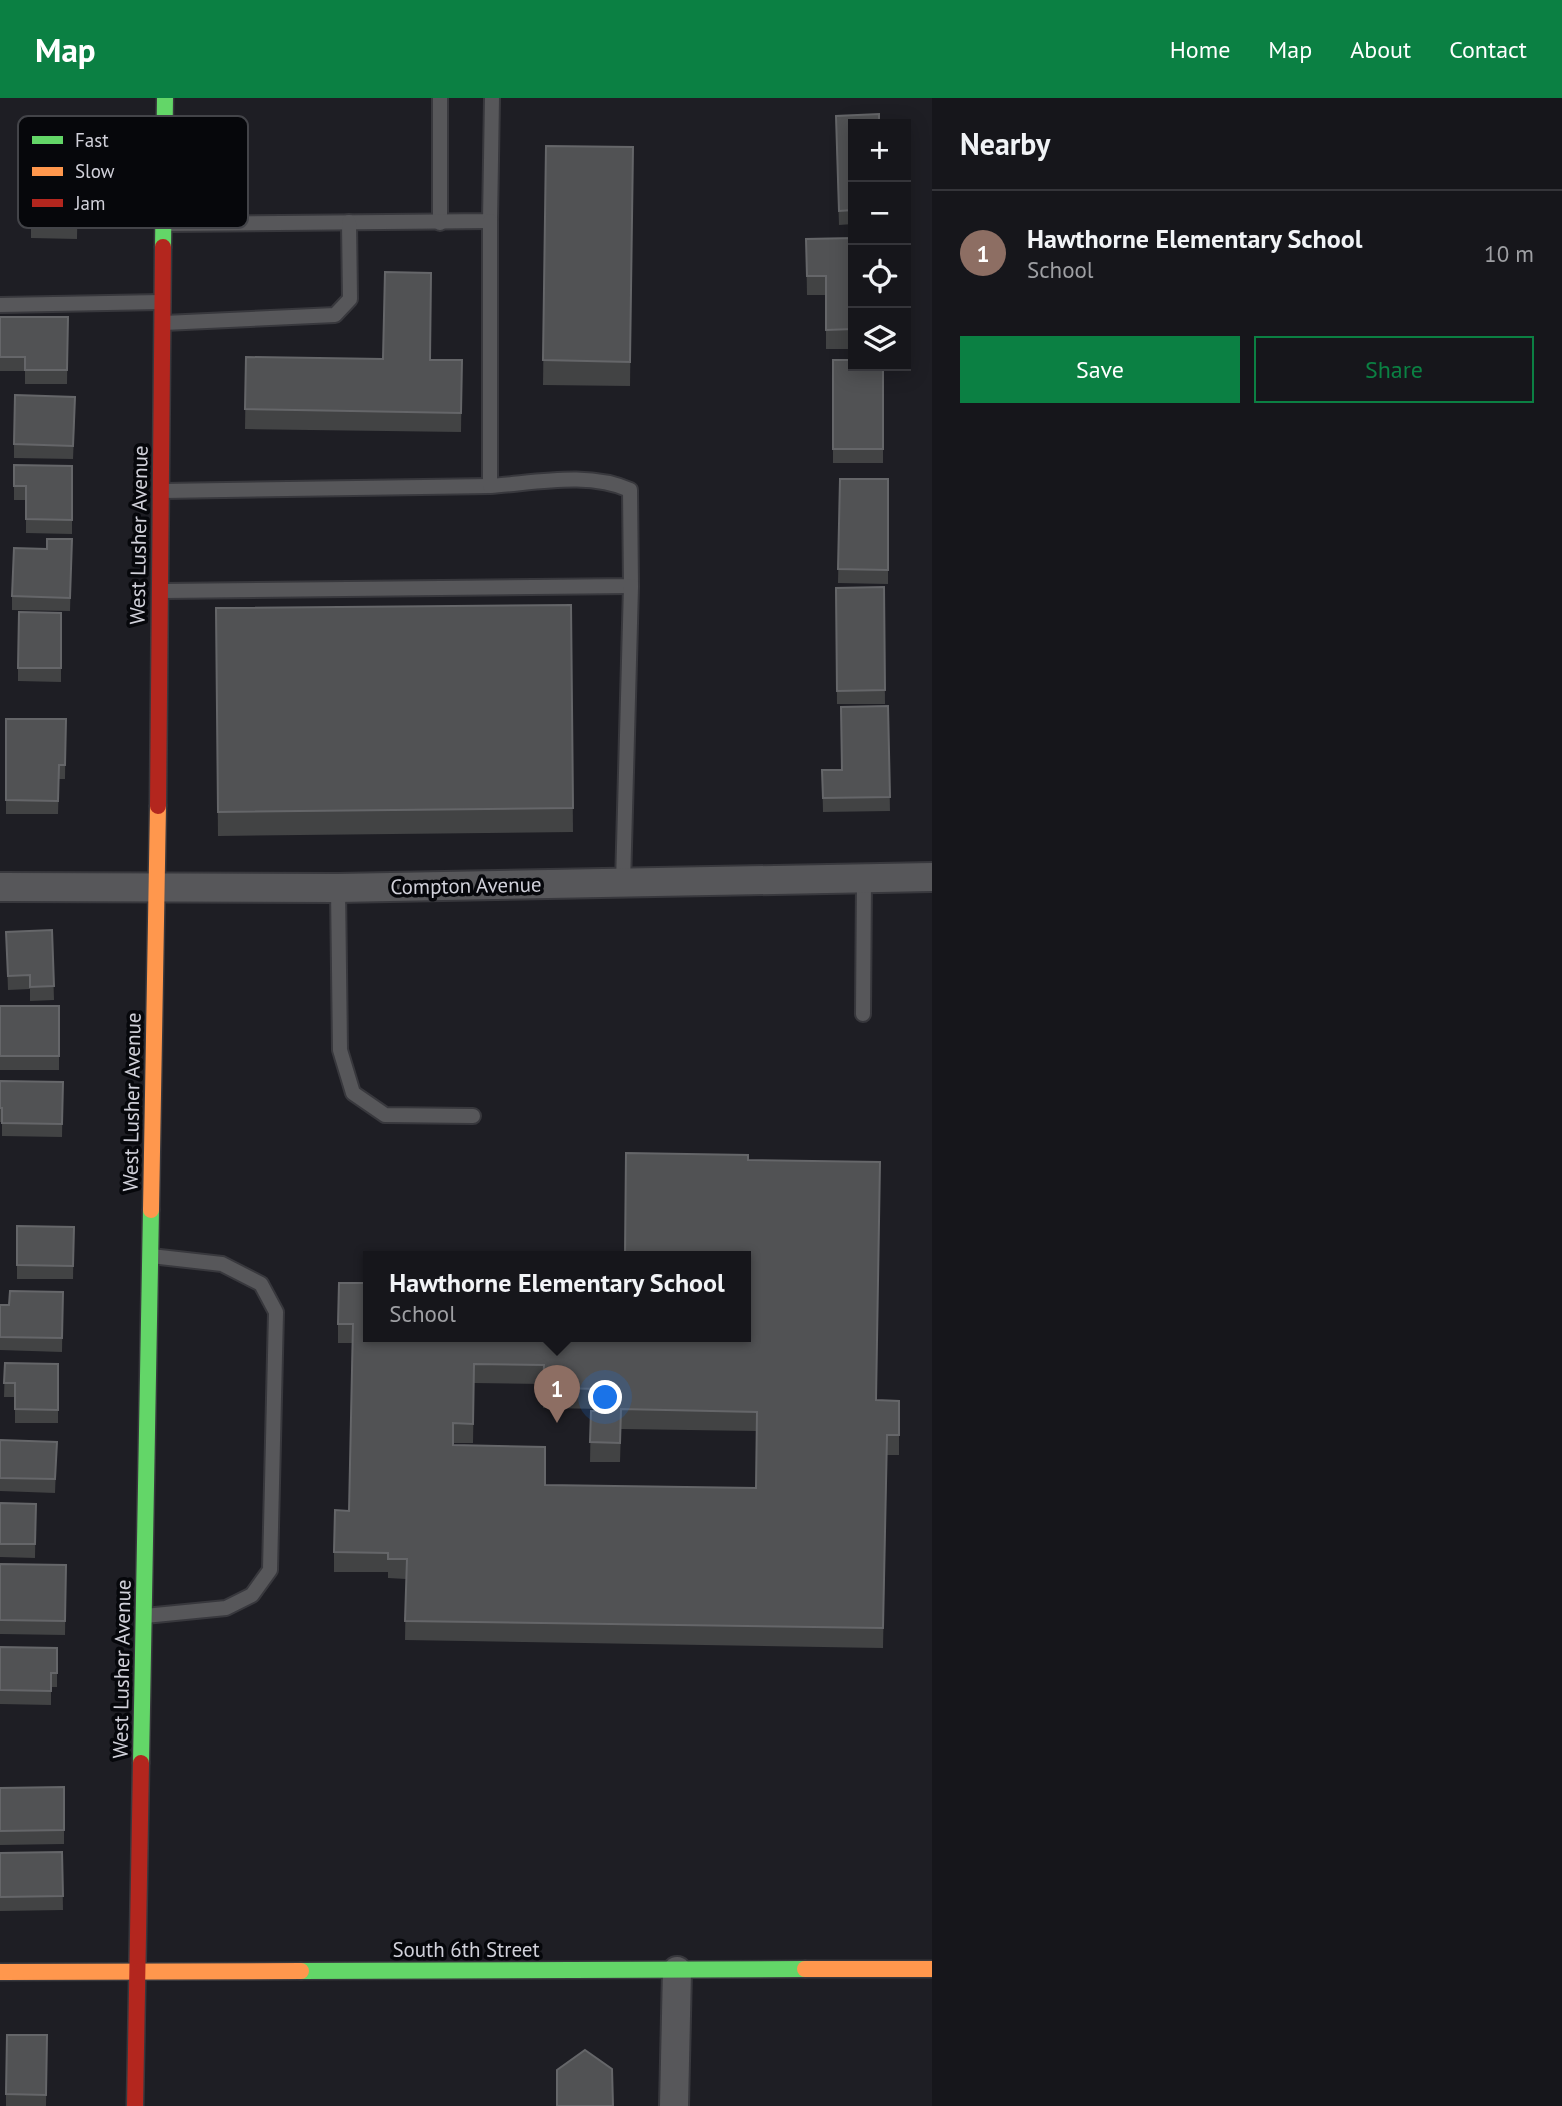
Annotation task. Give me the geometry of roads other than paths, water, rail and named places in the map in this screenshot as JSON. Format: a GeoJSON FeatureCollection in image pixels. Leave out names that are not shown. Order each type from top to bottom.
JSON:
{"type":"FeatureCollection","features":[{"type":"Feature","properties":{"kind":"main road","name":"West Lusher Avenue"},"geometry":{"type":"LineString","coordinates":[[165,98],[165,116]]}},
{"type":"Feature","properties":{"kind":"main road","name":"West Lusher Avenue"},"geometry":{"type":"LineString","coordinates":[[135,2106],[157,889],[164,228]]}},
{"type":"Feature","properties":{"kind":"main road","name":"South 6th Street"},"geometry":{"type":"LineString","coordinates":[[0,1972],[932,1969]]}},
{"type":"Feature","properties":{"kind":"street","name":"Compton Avenue"},"geometry":{"type":"LineString","coordinates":[[0,887],[338,888],[932,877]]}},
{"type":"Feature","properties":{"kind":"street"},"geometry":{"type":"LineString","coordinates":[[674,2106],[677,1971]]}},
{"type":"Feature","properties":{"kind":"lane"},"geometry":{"type":"LineString","coordinates":[[440,98],[440,223]]}},
{"type":"Feature","properties":{"kind":"lane"},"geometry":{"type":"LineString","coordinates":[[490,486],[492,98]]}},
{"type":"Feature","properties":{"kind":"lane"},"geometry":{"type":"LineString","coordinates":[[248,223],[490,221]]}},
{"type":"Feature","properties":{"kind":"lane"},"geometry":{"type":"LineString","coordinates":[[163,323],[335,315],[350,299],[349,222]]}},
{"type":"Feature","properties":{"kind":"lane"},"geometry":{"type":"LineString","coordinates":[[0,305],[163,302]]}},
{"type":"Feature","properties":{"kind":"lane"},"geometry":{"type":"LineString","coordinates":[[161,491],[490,486],[594,480],[613,482],[630,490],[631,586],[623,884]]}},
{"type":"Feature","properties":{"kind":"lane"},"geometry":{"type":"LineString","coordinates":[[160,592],[631,586]]}},
{"type":"Feature","properties":{"kind":"lane"},"geometry":{"type":"LineString","coordinates":[[863,1014],[864,880]]}},
{"type":"Feature","properties":{"kind":"lane"},"geometry":{"type":"LineString","coordinates":[[338,888],[340,1049],[353,1093],[385,1115],[473,1116]]}},
{"type":"Feature","properties":{"kind":"lane"},"geometry":{"type":"LineString","coordinates":[[144,1616],[226,1608],[253,1595],[270,1570],[276,1325],[276,1312],[261,1284],[222,1264],[150,1256]]}},
{"type":"Feature","properties":{"kind":"place","name":"Hawthorne Elementary School"},"geometry":{"type":"Point","coordinates":[557,1423]}}]}
